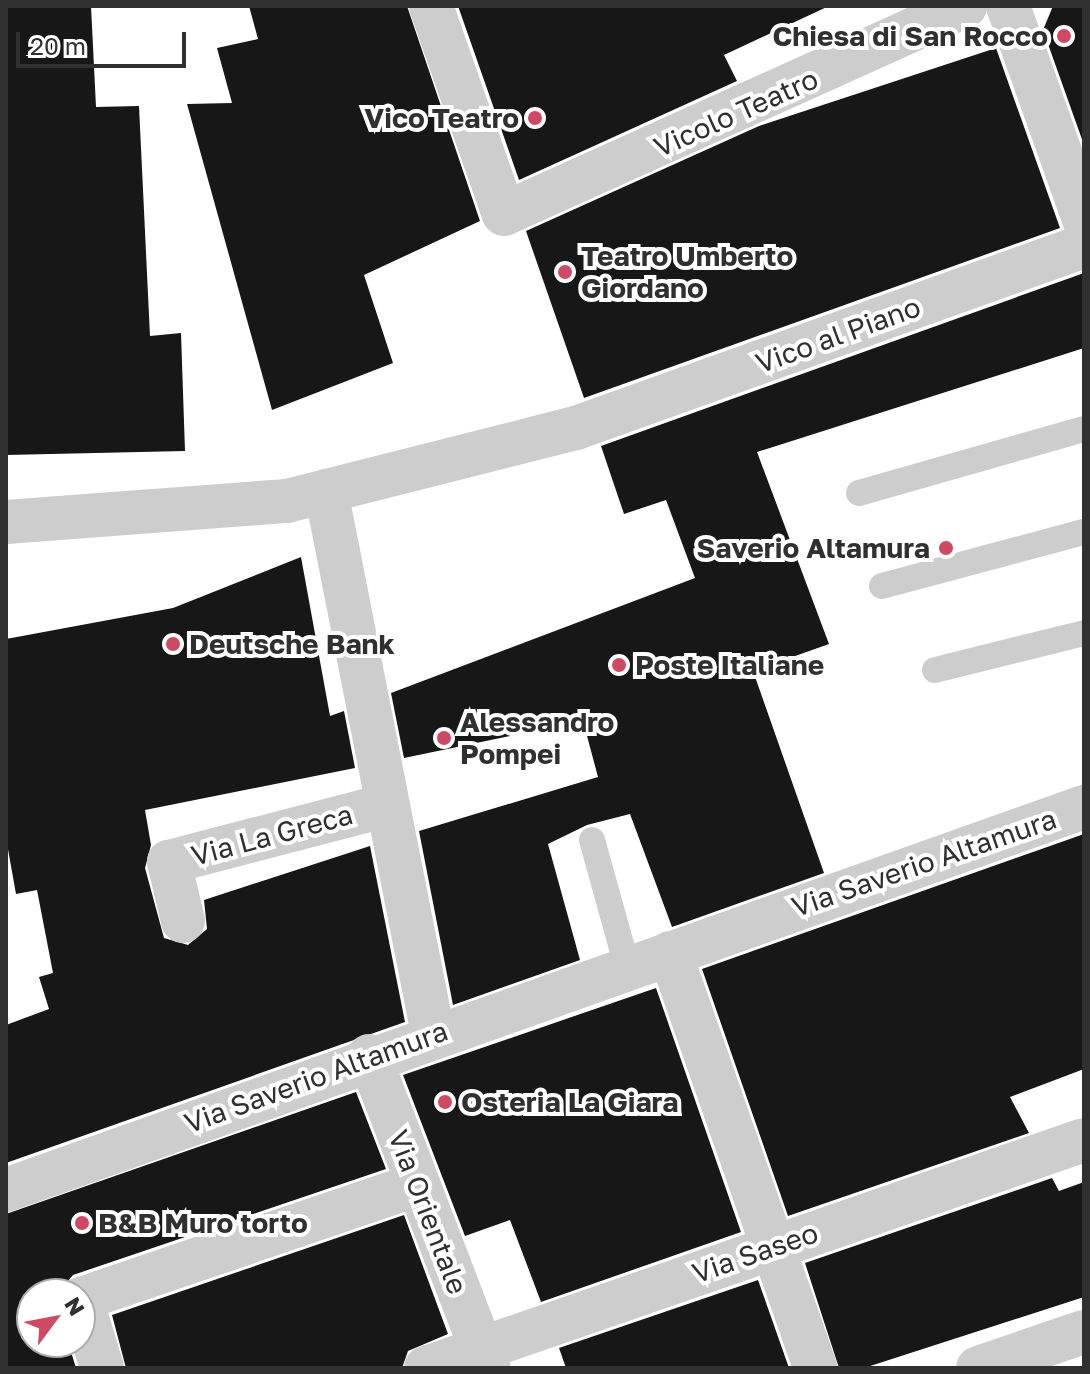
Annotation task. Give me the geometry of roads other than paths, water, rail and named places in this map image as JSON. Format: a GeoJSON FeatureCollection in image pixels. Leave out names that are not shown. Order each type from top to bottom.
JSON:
{"type":"FeatureCollection","features":[{"type":"Feature","properties":{"kind":"street","name":"Vicolo Teatro"},"geometry":{"type":"LineString","coordinates":[[431,6],[504,214],[965,6]]}},
{"type":"Feature","properties":{"kind":"street"},"geometry":{"type":"LineString","coordinates":[[1008,6],[1084,220]]}},
{"type":"Feature","properties":{"kind":"street","name":"Vico al Piano"},"geometry":{"type":"LineString","coordinates":[[6,522],[306,496],[592,423],[1084,246]]}},
{"type":"Feature","properties":{"kind":"street","name":"Via La Greca"},"geometry":{"type":"LineString","coordinates":[[306,496],[388,805],[433,1034]]}},
{"type":"Feature","properties":{"kind":"street","name":"Via La Greca"},"geometry":{"type":"LineString","coordinates":[[183,921],[169,862],[388,805]]}},
{"type":"Feature","properties":{"kind":"street","name":"Via Saverio Altamura"},"geometry":{"type":"LineString","coordinates":[[6,1190],[369,1056],[628,970],[1084,807]]}},
{"type":"Feature","properties":{"kind":"street"},"geometry":{"type":"LineString","coordinates":[[670,953],[815,1368]]}},
{"type":"Feature","properties":{"kind":"street","name":"Via Orientale"},"geometry":{"type":"LineString","coordinates":[[369,1056],[415,1185],[485,1358]]}},
{"type":"Feature","properties":{"kind":"street","name":"Via Saseo"},"geometry":{"type":"LineString","coordinates":[[426,1368],[485,1358],[771,1247],[1084,1140]]}},
{"type":"Feature","properties":{"kind":"street"},"geometry":{"type":"LineString","coordinates":[[102,1368],[81,1299],[415,1185]]}},
{"type":"Feature","properties":{"kind":"street"},"geometry":{"type":"LineString","coordinates":[[978,1368],[1084,1332]]}},
{"type":"Feature","properties":{"kind":"lane"},"geometry":{"type":"LineString","coordinates":[[859,493],[1084,429]]}},
{"type":"Feature","properties":{"kind":"lane"},"geometry":{"type":"LineString","coordinates":[[882,586],[1084,532]]}},
{"type":"Feature","properties":{"kind":"lane"},"geometry":{"type":"LineString","coordinates":[[935,670],[1084,633]]}},
{"type":"Feature","properties":{"kind":"lane"},"geometry":{"type":"LineString","coordinates":[[592,840],[628,970]]}},
{"type":"Feature","properties":{"kind":"place","name":"Chiesa di San Rocco"},"geometry":{"type":"Point","coordinates":[1064,36]}},
{"type":"Feature","properties":{"kind":"place","name":"Vico Teatro"},"geometry":{"type":"Point","coordinates":[535,118]}},
{"type":"Feature","properties":{"kind":"place","name":"Teatro Umberto Giordano"},"geometry":{"type":"Point","coordinates":[565,272]}},
{"type":"Feature","properties":{"kind":"place","name":"Saverio Altamura"},"geometry":{"type":"Point","coordinates":[946,548]}},
{"type":"Feature","properties":{"kind":"place","name":"Deutsche Bank"},"geometry":{"type":"Point","coordinates":[173,644]}},
{"type":"Feature","properties":{"kind":"place","name":"Poste Italiane"},"geometry":{"type":"Point","coordinates":[619,665]}},
{"type":"Feature","properties":{"kind":"place","name":"Alessandro Pompei"},"geometry":{"type":"Point","coordinates":[444,738]}},
{"type":"Feature","properties":{"kind":"place","name":"Osteria La Giara"},"geometry":{"type":"Point","coordinates":[445,1102]}},
{"type":"Feature","properties":{"kind":"place","name":"B&B Muro torto"},"geometry":{"type":"Point","coordinates":[82,1223]}}]}
